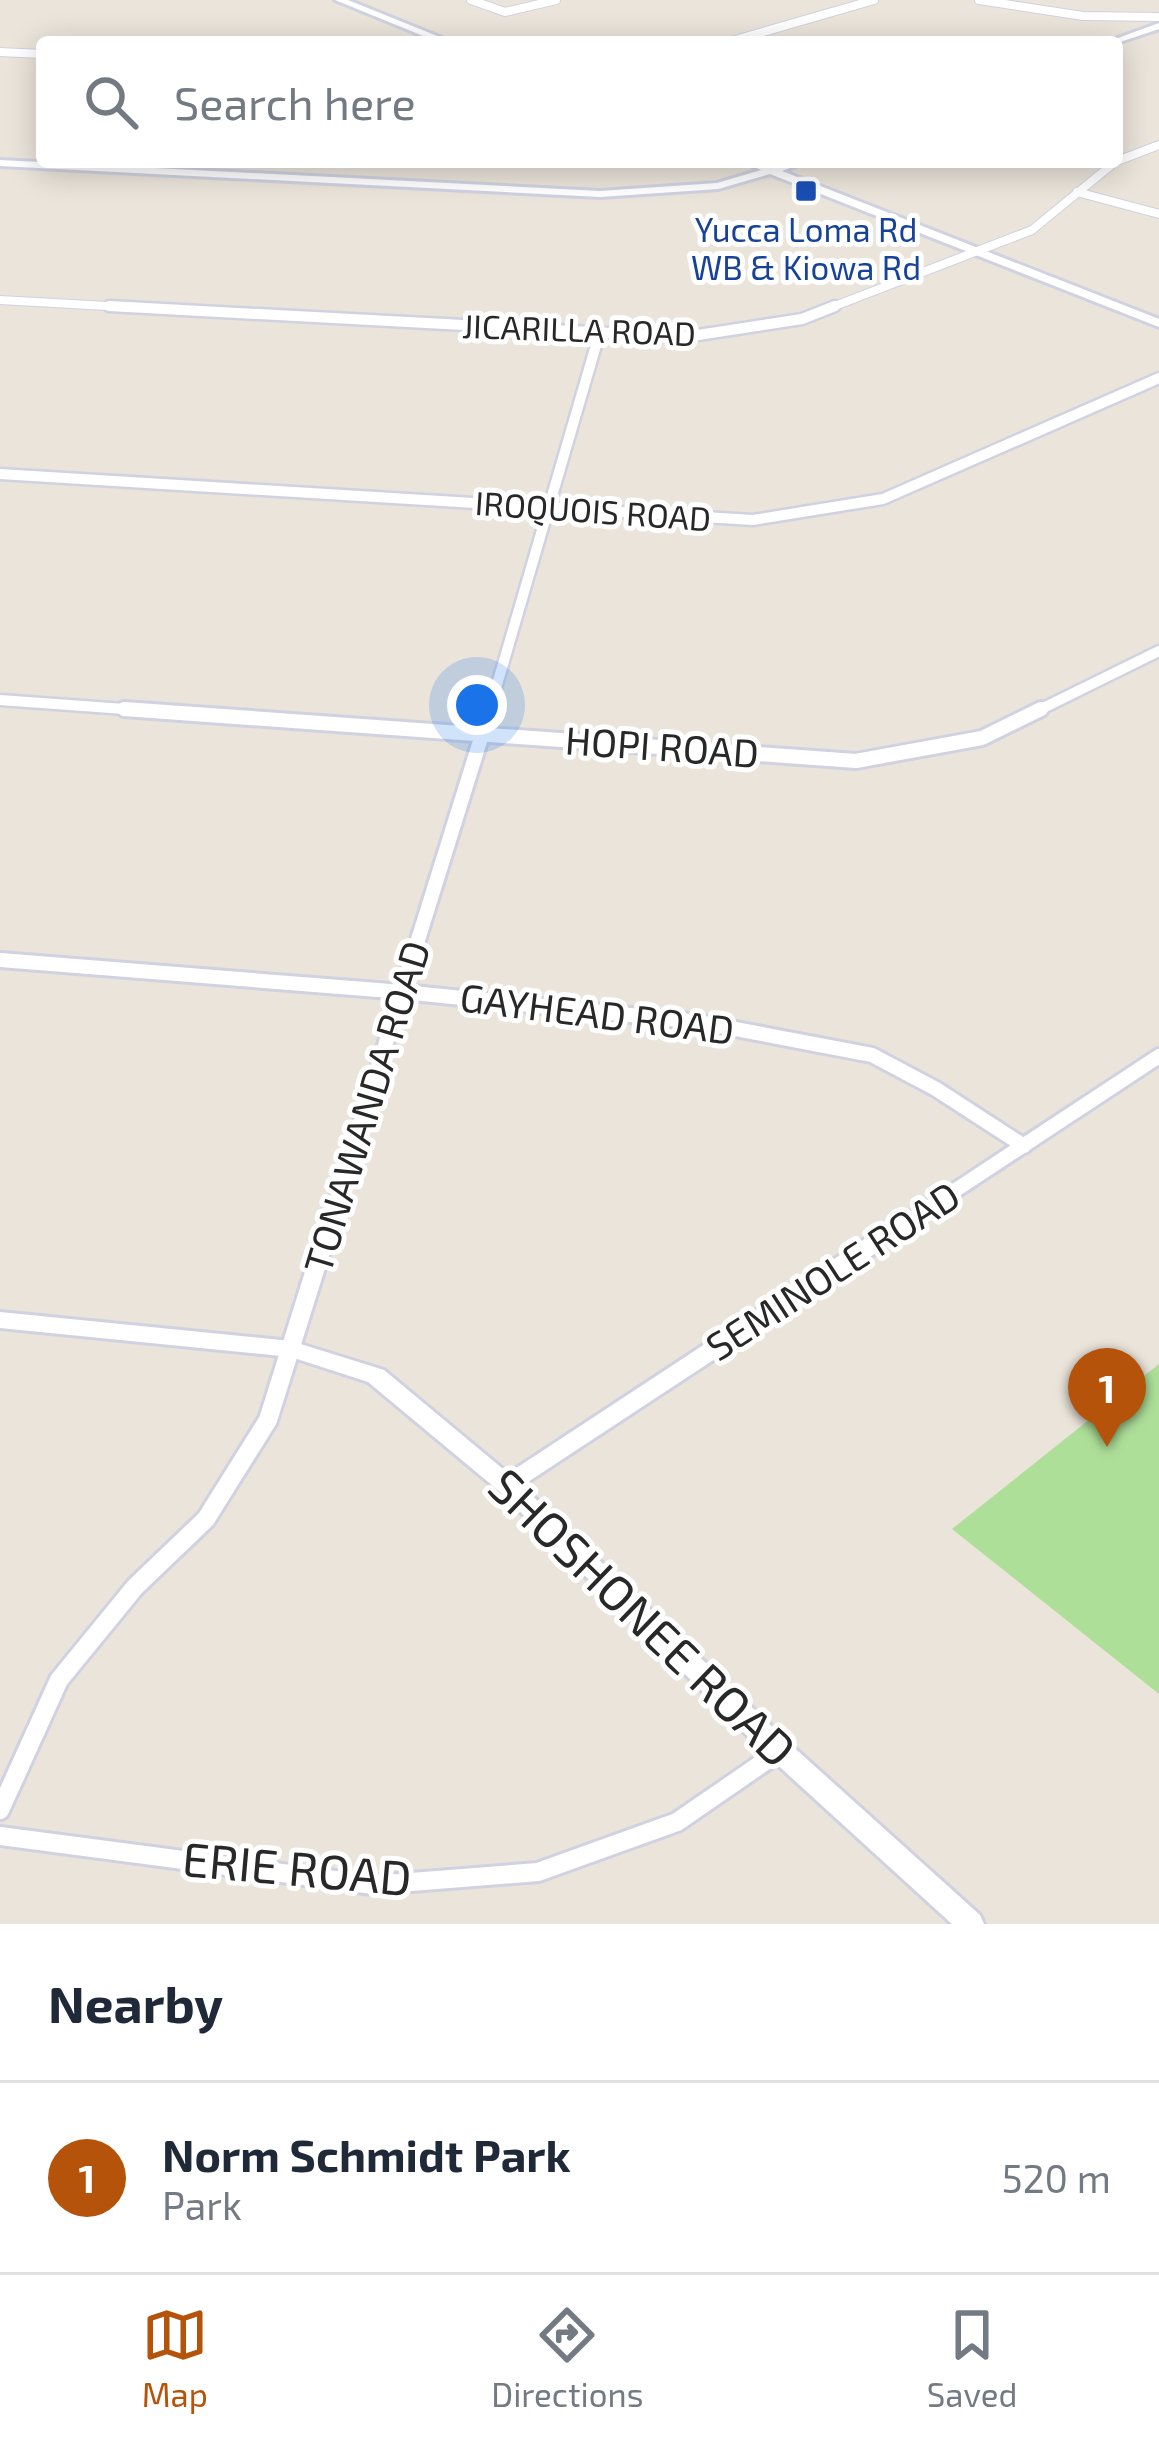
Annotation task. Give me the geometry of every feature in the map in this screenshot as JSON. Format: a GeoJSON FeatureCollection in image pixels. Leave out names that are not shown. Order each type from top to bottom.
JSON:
{"type":"FeatureCollection","features":[{"type":"Feature","properties":{"kind":"street"},"geometry":{"type":"LineString","coordinates":[[340,0],[432,36]]}},
{"type":"Feature","properties":{"kind":"street"},"geometry":{"type":"LineString","coordinates":[[471,0],[506,12],[556,0]]}},
{"type":"Feature","properties":{"kind":"street"},"geometry":{"type":"LineString","coordinates":[[749,36],[874,0]]}},
{"type":"Feature","properties":{"kind":"street"},"geometry":{"type":"LineString","coordinates":[[979,0],[1083,16],[1159,17]]}},
{"type":"Feature","properties":{"kind":"street"},"geometry":{"type":"LineString","coordinates":[[1123,38],[1159,26]]}},
{"type":"Feature","properties":{"kind":"street"},"geometry":{"type":"LineString","coordinates":[[0,52],[36,54]]}},
{"type":"Feature","properties":{"kind":"street","name":"JICARILLA ROAD"},"geometry":{"type":"LineString","coordinates":[[1123,159],[1159,145]]}},
{"type":"Feature","properties":{"kind":"street"},"geometry":{"type":"LineString","coordinates":[[0,164],[36,166]]}},
{"type":"Feature","properties":{"kind":"street"},"geometry":{"type":"LineString","coordinates":[[80,168],[600,194],[694,189],[784,168]]}},
{"type":"Feature","properties":{"kind":"street"},"geometry":{"type":"LineString","coordinates":[[763,168],[1159,322]]}},
{"type":"Feature","properties":{"kind":"street","name":"JICARILLA ROAD"},"geometry":{"type":"LineString","coordinates":[[0,301],[686,337],[802,320],[980,252],[1032,230],[1108,168]]}},
{"type":"Feature","properties":{"kind":"street"},"geometry":{"type":"LineString","coordinates":[[1077,192],[1159,214]]}},
{"type":"Feature","properties":{"kind":"street","name":"TONAWANDA ROAD"},"geometry":{"type":"LineString","coordinates":[[0,1810],[59,1680],[135,1587],[206,1519],[268,1420],[483,734],[599,334]]}},
{"type":"Feature","properties":{"kind":"street","name":"IROQUOIS ROAD"},"geometry":{"type":"LineString","coordinates":[[0,474],[753,520],[843,509],[932,480],[1159,378]]}},
{"type":"Feature","properties":{"kind":"street","name":"HOPI ROAD"},"geometry":{"type":"LineString","coordinates":[[0,700],[856,761],[982,738],[1159,651]]}},
{"type":"Feature","properties":{"kind":"street","name":"GAYHEAD ROAD"},"geometry":{"type":"LineString","coordinates":[[0,959],[699,1022],[872,1055],[936,1089],[1024,1146]]}},
{"type":"Feature","properties":{"kind":"street","name":"SEMINOLE ROAD"},"geometry":{"type":"LineString","coordinates":[[507,1485],[1159,1056]]}},
{"type":"Feature","properties":{"kind":"street","name":"SHOSHONEE ROAD"},"geometry":{"type":"LineString","coordinates":[[0,1320],[291,1349],[376,1376],[507,1485],[780,1751],[970,1924]]}},
{"type":"Feature","properties":{"kind":"street","name":"ERIE ROAD"},"geometry":{"type":"LineString","coordinates":[[0,1837],[373,1885],[538,1872],[677,1822],[780,1751]]}},
{"type":"Feature","properties":{"kind":"green space"},"geometry":{"type":"Polygon","coordinates":[[[1159,1364],[1159,1694],[952,1529],[1159,1364]]]}},
{"type":"Feature","properties":{"kind":"place","name":"Yucca Loma Rd WB & Kiowa Rd"},"geometry":{"type":"Point","coordinates":[806,191]}},
{"type":"Feature","properties":{"kind":"place","name":"Norm Schmidt Park"},"geometry":{"type":"Point","coordinates":[1107,1447]}}]}
